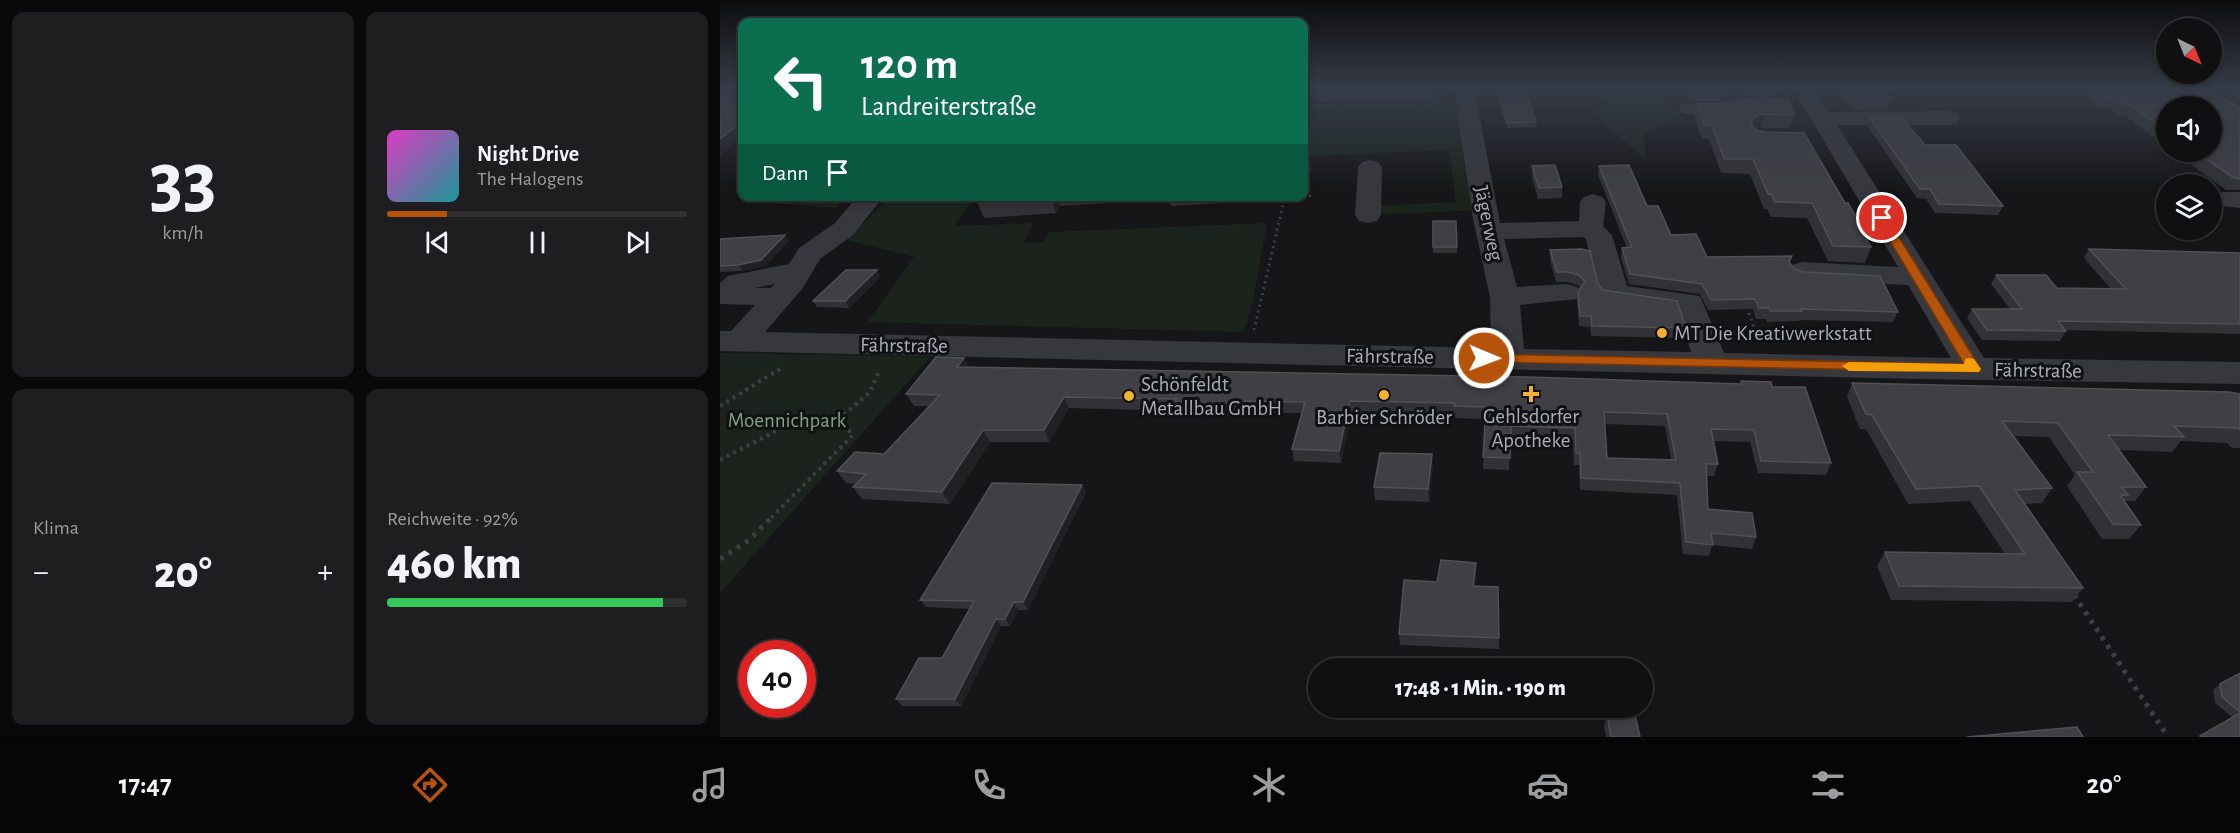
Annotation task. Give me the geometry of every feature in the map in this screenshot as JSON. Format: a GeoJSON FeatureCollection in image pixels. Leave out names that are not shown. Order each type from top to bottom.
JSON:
{"type":"FeatureCollection","features":[{"type":"Feature","properties":{"kind":"street","name":"Jägerweg"},"geometry":{"type":"LineString","coordinates":[[1470,122],[1488,225],[1505,297],[1508,358]]}},
{"type":"Feature","properties":{"kind":"street"},"geometry":{"type":"LineString","coordinates":[[1817,122],[1974,369]]}},
{"type":"Feature","properties":{"kind":"street"},"geometry":{"type":"LineString","coordinates":[[1368,215],[1370,167]]}},
{"type":"Feature","properties":{"kind":"street"},"geometry":{"type":"LineString","coordinates":[[729,341],[780,297],[792,283],[809,254],[844,229],[868,201]]}},
{"type":"Feature","properties":{"kind":"street"},"geometry":{"type":"LineString","coordinates":[[1488,225],[1549,215]]}},
{"type":"Feature","properties":{"kind":"street"},"geometry":{"type":"LineString","coordinates":[[1488,225],[1590,215],[1599,235],[1614,293],[1689,302],[1711,363]]}},
{"type":"Feature","properties":{"kind":"street"},"geometry":{"type":"LineString","coordinates":[[780,297],[724,297],[738,282],[797,271]]}},
{"type":"Feature","properties":{"kind":"street"},"geometry":{"type":"LineString","coordinates":[[1802,271],[1917,277]]}},
{"type":"Feature","properties":{"kind":"street"},"geometry":{"type":"LineString","coordinates":[[1505,297],[1567,293]]}},
{"type":"Feature","properties":{"kind":"street","name":"Fährstraße"},"geometry":{"type":"LineString","coordinates":[[729,341],[2240,373]]}},
{"type":"Feature","properties":{"kind":"path"},"geometry":{"type":"LineString","coordinates":[[1308,169],[1314,170]]}},
{"type":"Feature","properties":{"kind":"path"},"geometry":{"type":"LineString","coordinates":[[1246,352],[1253,335],[1284,201]]}},
{"type":"Feature","properties":{"kind":"path"},"geometry":{"type":"LineString","coordinates":[[1749,313],[1761,347]]}},
{"type":"Feature","properties":{"kind":"path"},"geometry":{"type":"LineString","coordinates":[[720,406],[804,355],[816,343]]}},
{"type":"Feature","properties":{"kind":"path"},"geometry":{"type":"LineString","coordinates":[[720,460],[799,419],[838,420],[870,392],[886,356],[896,345]]}},
{"type":"Feature","properties":{"kind":"path"},"geometry":{"type":"LineString","coordinates":[[720,559],[749,540],[853,435],[838,420]]}},
{"type":"Feature","properties":{"kind":"path"},"geometry":{"type":"LineString","coordinates":[[2068,585],[2168,737]]}},
{"type":"Feature","properties":{"kind":"green space"},"geometry":{"type":"Polygon","coordinates":[[[1308,122],[1469,122],[1484,210],[1368,215],[1369,206],[1456,202],[1449,150],[1308,156],[1308,122]]]}},
{"type":"Feature","properties":{"kind":"green space"},"geometry":{"type":"Polygon","coordinates":[[[1603,122],[1668,122],[1644,132],[1645,159],[1603,122]]]}},
{"type":"Feature","properties":{"kind":"green space"},"geometry":{"type":"Polygon","coordinates":[[[759,201],[841,201],[836,208],[759,201]]]}},
{"type":"Feature","properties":{"kind":"green space"},"geometry":{"type":"Polygon","coordinates":[[[886,201],[972,201],[954,226],[1033,223],[1024,243],[1044,242],[1049,232],[1267,223],[1253,301],[1244,332],[868,322],[914,257],[847,240],[886,201]]]}},
{"type":"Feature","properties":{"kind":"green space","name":"Moennichpark"},"geometry":{"type":"Polygon","coordinates":[[[720,353],[930,357],[720,593],[720,353]]]}},
{"type":"Feature","properties":{"kind":"building"},"geometry":{"type":"Polygon","coordinates":[[[720,122],[738,122],[738,125],[720,139],[720,122]]]}},
{"type":"Feature","properties":{"kind":"building"},"geometry":{"type":"Polygon","coordinates":[[[1703,122],[1752,122],[1756,130],[1764,132],[1804,133],[1845,203],[1848,203],[1871,247],[1833,246],[1812,203],[1775,202],[1771,194],[1768,194],[1753,159],[1724,159],[1712,125],[1704,125],[1703,122]]]}},
{"type":"Feature","properties":{"kind":"building"},"geometry":{"type":"Polygon","coordinates":[[[1873,122],[1906,122],[1925,145],[1956,145],[2003,206],[1939,204],[1930,189],[1920,189],[1873,122]]]}},
{"type":"Feature","properties":{"kind":"building"},"geometry":{"type":"Polygon","coordinates":[[[2222,122],[2240,122],[2240,179],[2234,178],[2211,162],[2222,162],[2222,122]]]}},
{"type":"Feature","properties":{"kind":"building"},"geometry":{"type":"Polygon","coordinates":[[[1555,165],[1562,187],[1539,188],[1532,166],[1555,165]]]}},
{"type":"Feature","properties":{"kind":"building"},"geometry":{"type":"Polygon","coordinates":[[[1629,165],[1647,206],[1658,206],[1671,235],[1696,234],[1707,257],[1792,256],[1789,262],[1793,268],[1804,272],[1880,276],[1898,312],[1801,309],[1802,311],[1770,311],[1769,308],[1759,308],[1755,299],[1711,300],[1702,284],[1630,274],[1622,248],[1632,247],[1599,166],[1629,165]]]}},
{"type":"Feature","properties":{"kind":"building"},"geometry":{"type":"Polygon","coordinates":[[[1433,221],[1456,221],[1457,247],[1433,247],[1433,221]]]}},
{"type":"Feature","properties":{"kind":"building"},"geometry":{"type":"Polygon","coordinates":[[[785,235],[761,260],[720,266],[720,239],[785,235]]]}},
{"type":"Feature","properties":{"kind":"building"},"geometry":{"type":"Polygon","coordinates":[[[2089,249],[2240,253],[2240,324],[2058,321],[2066,331],[1987,330],[1972,309],[2022,309],[1996,275],[2046,275],[2057,288],[2126,289],[2089,249]]]}},
{"type":"Feature","properties":{"kind":"building"},"geometry":{"type":"Polygon","coordinates":[[[1550,250],[1590,251],[1598,284],[1603,290],[1677,301],[1686,328],[1592,326],[1591,316],[1580,316],[1578,291],[1585,282],[1579,275],[1557,272],[1550,250]]]}},
{"type":"Feature","properties":{"kind":"building"},"geometry":{"type":"Polygon","coordinates":[[[846,270],[877,270],[845,301],[813,301],[846,270]]]}},
{"type":"Feature","properties":{"kind":"building"},"geometry":{"type":"Polygon","coordinates":[[[936,357],[964,358],[957,367],[1529,377],[1742,384],[1741,381],[1771,382],[1772,387],[1805,387],[1831,463],[1761,461],[1754,430],[1711,429],[1718,464],[1706,464],[1708,509],[1752,513],[1756,537],[1711,533],[1713,545],[1686,542],[1680,483],[1581,478],[1580,453],[1576,453],[1575,428],[1511,426],[1510,458],[1483,457],[1486,407],[1454,406],[1455,403],[1350,401],[1339,451],[1292,449],[1305,402],[1245,401],[1244,404],[1175,402],[1176,399],[1064,397],[1044,430],[983,430],[942,492],[853,487],[866,474],[837,471],[855,452],[884,454],[940,395],[906,394],[936,357]],[[1604,412],[1607,458],[1676,460],[1667,414],[1604,412]]]}},
{"type":"Feature","properties":{"kind":"building"},"geometry":{"type":"Polygon","coordinates":[[[1852,383],[2229,392],[2240,394],[2240,430],[2239,428],[2174,426],[2184,437],[2108,435],[2146,487],[2122,487],[2128,495],[2120,495],[2141,525],[2113,524],[2077,472],[2093,472],[2058,423],[2002,421],[2052,488],[2015,490],[2083,588],[1899,586],[1885,552],[2025,554],[1979,486],[1916,489],[1872,415],[1866,414],[1852,383]]]}},
{"type":"Feature","properties":{"kind":"building"},"geometry":{"type":"Polygon","coordinates":[[[1380,453],[1432,454],[1428,489],[1374,487],[1380,453]]]}},
{"type":"Feature","properties":{"kind":"building"},"geometry":{"type":"Polygon","coordinates":[[[992,483],[1082,485],[1023,602],[1014,602],[1005,619],[996,619],[955,699],[896,699],[919,658],[942,658],[974,601],[920,600],[992,483]]]}},
{"type":"Feature","properties":{"kind":"building"},"geometry":{"type":"Polygon","coordinates":[[[1441,560],[1476,563],[1473,586],[1498,587],[1499,638],[1399,634],[1404,580],[1437,582],[1441,560]]]}},
{"type":"Feature","properties":{"kind":"building"},"geometry":{"type":"Polygon","coordinates":[[[2240,673],[2240,712],[2222,697],[2220,684],[2240,673]]]}},
{"type":"Feature","properties":{"kind":"building"},"geometry":{"type":"Polygon","coordinates":[[[2240,713],[2240,737],[2200,736],[2240,713]]]}},
{"type":"Feature","properties":{"kind":"building"},"geometry":{"type":"Polygon","coordinates":[[[1608,718],[1636,718],[1640,737],[1611,737],[1608,718]]]}},
{"type":"Feature","properties":{"kind":"building"},"geometry":{"type":"Polygon","coordinates":[[[2077,727],[2083,737],[1967,737],[2077,727]]]}},
{"type":"Feature","properties":{"kind":"slow traffic"},"geometry":{"type":"LineString","coordinates":[[1849,366],[1974,369],[1969,362]]}},
{"type":"Feature","properties":{"kind":"place","name":"MT Die Kreativwerkstatt"},"geometry":{"type":"Point","coordinates":[1662,333]}},
{"type":"Feature","properties":{"kind":"place","name":"Gehlsdorfer Apotheke"},"geometry":{"type":"Point","coordinates":[1531,394]}},
{"type":"Feature","properties":{"kind":"place","name":"Barbier Schröder"},"geometry":{"type":"Point","coordinates":[1384,395]}},
{"type":"Feature","properties":{"kind":"place","name":"Schönfeldt Metallbau GmbH"},"geometry":{"type":"Point","coordinates":[1129,396]}},
{"type":"Feature","properties":{"kind":"route"},"geometry":{"type":"LineString","coordinates":[[1484,358],[1974,369],[1882,218]]}}]}
